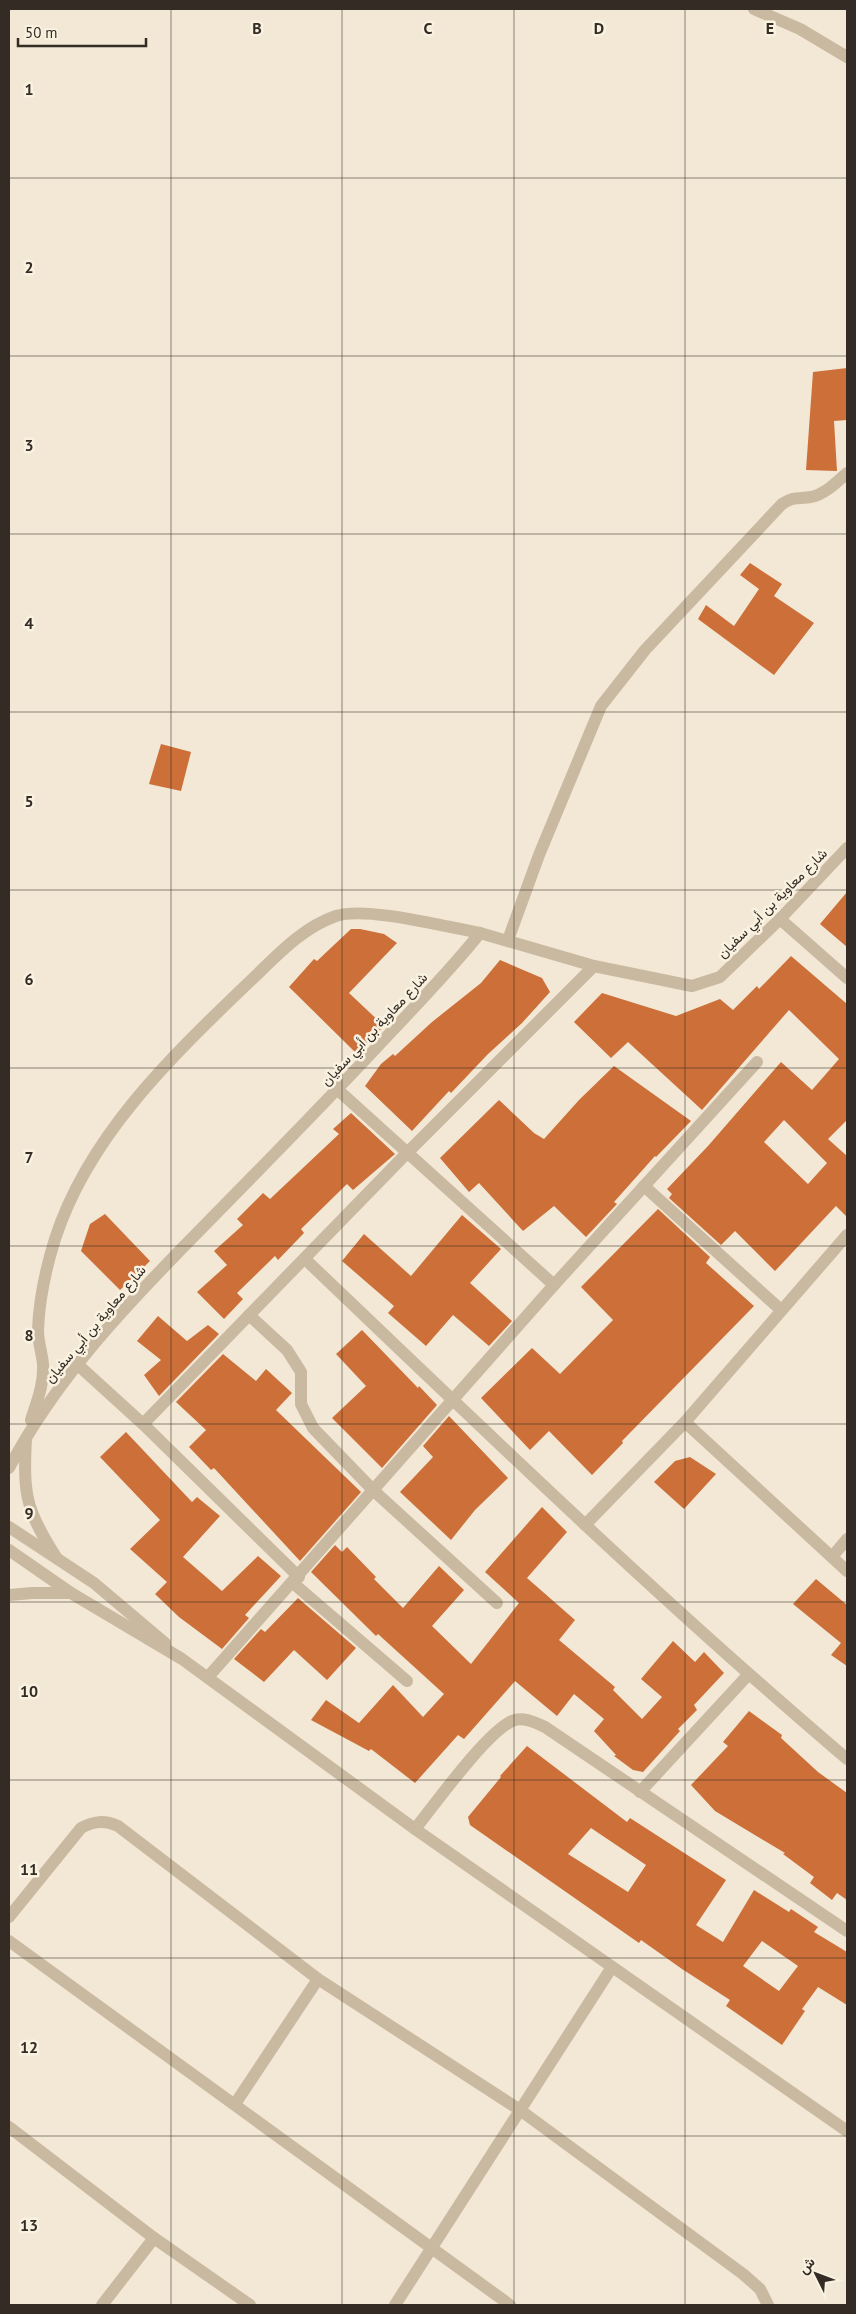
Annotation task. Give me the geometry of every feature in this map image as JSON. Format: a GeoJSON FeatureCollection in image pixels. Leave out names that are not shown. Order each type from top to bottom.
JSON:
{"type":"FeatureCollection","features":[{"type":"Feature","properties":{"kind":"street"},"geometry":{"type":"LineString","coordinates":[[754,9],[800,29],[847,57]]}},
{"type":"Feature","properties":{"kind":"street"},"geometry":{"type":"LineString","coordinates":[[508,940],[539,855],[592,724],[613,688],[645,650],[782,504],[790,498],[810,497],[821,493],[847,473]]}},
{"type":"Feature","properties":{"kind":"street","name":"شارع معاوية بن أبي سفيان"},"geometry":{"type":"LineString","coordinates":[[9,1468],[26,1436],[78,1364],[135,1298],[338,1090],[461,957],[480,933],[594,966],[692,986],[720,976],[780,919],[847,848]]}},
{"type":"Feature","properties":{"kind":"street"},"geometry":{"type":"LineString","coordinates":[[56,1557],[32,1514],[25,1491],[26,1436],[42,1392],[43,1363],[38,1347],[41,1296],[55,1241],[72,1194],[120,1118],[193,1036],[284,948],[311,929],[336,916],[359,912],[480,933]]}},
{"type":"Feature","properties":{"kind":"street"},"geometry":{"type":"LineString","coordinates":[[780,919],[847,978]]}},
{"type":"Feature","properties":{"kind":"street"},"geometry":{"type":"LineString","coordinates":[[143,1424],[306,1259],[408,1152],[594,966]]}},
{"type":"Feature","properties":{"kind":"street"},"geometry":{"type":"LineString","coordinates":[[208,1677],[296,1580],[554,1285],[757,1062]]}},
{"type":"Feature","properties":{"kind":"street"},"geometry":{"type":"LineString","coordinates":[[338,1090],[554,1285]]}},
{"type":"Feature","properties":{"kind":"street"},"geometry":{"type":"LineString","coordinates":[[644,1186],[781,1310]]}},
{"type":"Feature","properties":{"kind":"street"},"geometry":{"type":"LineString","coordinates":[[585,1525],[685,1422],[847,1235]]}},
{"type":"Feature","properties":{"kind":"street"},"geometry":{"type":"LineString","coordinates":[[306,1259],[585,1525],[748,1675],[847,1759]]}},
{"type":"Feature","properties":{"kind":"street"},"geometry":{"type":"LineString","coordinates":[[249,1315],[287,1350],[302,1372],[301,1404],[313,1428],[374,1491],[498,1603]]}},
{"type":"Feature","properties":{"kind":"street"},"geometry":{"type":"LineString","coordinates":[[78,1364],[143,1424],[296,1580],[407,1681]]}},
{"type":"Feature","properties":{"kind":"street"},"geometry":{"type":"LineString","coordinates":[[685,1422],[847,1571]]}},
{"type":"Feature","properties":{"kind":"street"},"geometry":{"type":"LineString","coordinates":[[9,1527],[94,1583],[147,1625],[182,1658]]}},
{"type":"Feature","properties":{"kind":"street"},"geometry":{"type":"LineString","coordinates":[[832,1557],[847,1539]]}},
{"type":"Feature","properties":{"kind":"street"},"geometry":{"type":"LineString","coordinates":[[9,1550],[71,1593],[182,1658],[415,1829],[847,2131]]}},
{"type":"Feature","properties":{"kind":"street"},"geometry":{"type":"LineString","coordinates":[[9,1595],[32,1592],[71,1593]]}},
{"type":"Feature","properties":{"kind":"street"},"geometry":{"type":"LineString","coordinates":[[640,1792],[748,1675]]}},
{"type":"Feature","properties":{"kind":"street"},"geometry":{"type":"LineString","coordinates":[[415,1829],[483,1747],[514,1720],[528,1720],[545,1727],[847,1931]]}},
{"type":"Feature","properties":{"kind":"street"},"geometry":{"type":"LineString","coordinates":[[9,1917],[81,1828],[90,1823],[108,1822],[128,1833],[318,1979],[520,2110],[743,2274],[760,2289],[768,2305]]}},
{"type":"Feature","properties":{"kind":"street"},"geometry":{"type":"LineString","coordinates":[[9,1940],[510,2305]]}},
{"type":"Feature","properties":{"kind":"street"},"geometry":{"type":"LineString","coordinates":[[395,2305],[612,1967]]}},
{"type":"Feature","properties":{"kind":"street"},"geometry":{"type":"LineString","coordinates":[[235,2104],[318,1979]]}},
{"type":"Feature","properties":{"kind":"street"},"geometry":{"type":"LineString","coordinates":[[9,2127],[154,2238],[250,2305]]}},
{"type":"Feature","properties":{"kind":"street"},"geometry":{"type":"LineString","coordinates":[[102,2305],[154,2238]]}},
{"type":"Feature","properties":{"kind":"building"},"geometry":{"type":"Polygon","coordinates":[[[847,368],[847,420],[834,421],[837,471],[806,470],[813,372],[847,368]]]}},
{"type":"Feature","properties":{"kind":"building"},"geometry":{"type":"Polygon","coordinates":[[[750,563],[782,584],[774,596],[814,623],[774,675],[698,619],[706,605],[734,626],[759,589],[740,575],[750,563]]]}},
{"type":"Feature","properties":{"kind":"building"},"geometry":{"type":"Polygon","coordinates":[[[161,744],[191,752],[181,791],[149,784],[161,744]]]}},
{"type":"Feature","properties":{"kind":"building"},"geometry":{"type":"Polygon","coordinates":[[[847,892],[847,947],[820,924],[847,892]]]}},
{"type":"Feature","properties":{"kind":"building"},"geometry":{"type":"Polygon","coordinates":[[[351,929],[384,934],[397,943],[349,993],[384,1026],[357,1054],[289,987],[314,959],[317,961],[351,929]]]}},
{"type":"Feature","properties":{"kind":"building"},"geometry":{"type":"Polygon","coordinates":[[[791,956],[847,1004],[847,1120],[828,1139],[847,1156],[847,1217],[836,1206],[775,1271],[735,1231],[721,1245],[669,1198],[672,1194],[667,1189],[708,1146],[781,1062],[812,1090],[839,1059],[789,1010],[702,1110],[628,1042],[611,1058],[574,1022],[602,993],[676,1016],[720,999],[733,1010],[757,986],[759,989],[791,956]],[[784,1120],[764,1142],[808,1184],[827,1163],[784,1120]]]}},
{"type":"Feature","properties":{"kind":"building"},"geometry":{"type":"Polygon","coordinates":[[[500,960],[542,978],[550,992],[522,1023],[488,1054],[451,1093],[449,1091],[412,1131],[365,1086],[381,1064],[393,1054],[395,1056],[432,1022],[481,983],[500,960]]]}},
{"type":"Feature","properties":{"kind":"building"},"geometry":{"type":"Polygon","coordinates":[[[614,1066],[691,1121],[655,1156],[614,1202],[617,1204],[586,1237],[554,1206],[523,1231],[479,1183],[469,1192],[440,1158],[499,1100],[534,1133],[544,1139],[579,1100],[614,1066]]]}},
{"type":"Feature","properties":{"kind":"building"},"geometry":{"type":"Polygon","coordinates":[[[351,1113],[395,1154],[353,1190],[347,1184],[301,1229],[304,1233],[278,1260],[275,1256],[237,1293],[243,1299],[224,1319],[197,1292],[227,1265],[214,1251],[243,1225],[237,1219],[263,1193],[270,1199],[339,1134],[333,1129],[351,1113]]]}},
{"type":"Feature","properties":{"kind":"building"},"geometry":{"type":"Polygon","coordinates":[[[658,1209],[710,1257],[706,1263],[754,1306],[622,1441],[623,1443],[592,1475],[549,1431],[530,1450],[481,1398],[532,1348],[560,1374],[613,1320],[581,1287],[658,1209]]]}},
{"type":"Feature","properties":{"kind":"building"},"geometry":{"type":"Polygon","coordinates":[[[105,1214],[150,1261],[120,1290],[81,1251],[90,1224],[105,1214]]]}},
{"type":"Feature","properties":{"kind":"building"},"geometry":{"type":"Polygon","coordinates":[[[462,1215],[501,1249],[470,1283],[512,1321],[489,1346],[453,1315],[426,1346],[388,1313],[394,1306],[342,1261],[364,1234],[411,1276],[462,1215]]]}},
{"type":"Feature","properties":{"kind":"building"},"geometry":{"type":"Polygon","coordinates":[[[158,1316],[187,1341],[208,1325],[219,1334],[159,1396],[144,1375],[161,1360],[137,1341],[158,1316]]]}},
{"type":"Feature","properties":{"kind":"building"},"geometry":{"type":"Polygon","coordinates":[[[362,1330],[437,1405],[382,1468],[332,1418],[366,1386],[336,1354],[362,1330]]]}},
{"type":"Feature","properties":{"kind":"building"},"geometry":{"type":"Polygon","coordinates":[[[223,1354],[256,1381],[266,1369],[292,1393],[276,1410],[361,1492],[300,1561],[214,1468],[211,1470],[189,1447],[206,1430],[176,1402],[223,1354]]]}},
{"type":"Feature","properties":{"kind":"building"},"geometry":{"type":"Polygon","coordinates":[[[449,1416],[508,1478],[475,1510],[451,1540],[400,1492],[433,1457],[423,1446],[449,1416]]]}},
{"type":"Feature","properties":{"kind":"building"},"geometry":{"type":"Polygon","coordinates":[[[126,1432],[192,1502],[197,1497],[220,1516],[183,1557],[222,1591],[258,1556],[281,1576],[245,1615],[249,1618],[222,1649],[179,1617],[155,1594],[167,1582],[130,1549],[160,1520],[100,1457],[126,1432]]]}},
{"type":"Feature","properties":{"kind":"building"},"geometry":{"type":"Polygon","coordinates":[[[690,1457],[716,1474],[684,1509],[654,1482],[675,1461],[690,1457]]]}},
{"type":"Feature","properties":{"kind":"building"},"geometry":{"type":"Polygon","coordinates":[[[542,1507],[567,1532],[527,1578],[575,1620],[559,1640],[615,1687],[613,1690],[642,1719],[662,1697],[641,1679],[673,1641],[695,1662],[704,1652],[724,1673],[694,1705],[697,1710],[678,1729],[680,1731],[643,1772],[633,1770],[614,1756],[616,1755],[594,1731],[604,1719],[574,1694],[557,1716],[515,1681],[464,1739],[458,1735],[415,1783],[371,1749],[369,1751],[311,1720],[326,1700],[359,1723],[393,1685],[423,1717],[444,1694],[378,1634],[376,1636],[311,1572],[335,1545],[342,1552],[347,1547],[376,1577],[374,1579],[403,1608],[439,1566],[464,1590],[432,1626],[471,1664],[519,1603],[485,1572],[542,1507]]]}},
{"type":"Feature","properties":{"kind":"building"},"geometry":{"type":"Polygon","coordinates":[[[816,1579],[847,1605],[847,1666],[831,1655],[841,1643],[793,1604],[816,1579]]]}},
{"type":"Feature","properties":{"kind":"building"},"geometry":{"type":"Polygon","coordinates":[[[298,1598],[356,1648],[327,1680],[294,1650],[264,1682],[234,1659],[261,1629],[265,1632],[298,1598]]]}},
{"type":"Feature","properties":{"kind":"building"},"geometry":{"type":"Polygon","coordinates":[[[749,1711],[782,1735],[781,1738],[818,1772],[847,1793],[847,1900],[837,1893],[832,1900],[810,1883],[814,1877],[783,1854],[785,1853],[715,1811],[691,1785],[728,1746],[723,1742],[749,1711]]]}},
{"type":"Feature","properties":{"kind":"building"},"geometry":{"type":"Polygon","coordinates":[[[527,1746],[627,1822],[630,1818],[726,1880],[696,1925],[723,1942],[754,1890],[789,1912],[791,1909],[818,1927],[814,1932],[847,1952],[847,2005],[818,1987],[802,2009],[805,2011],[782,2045],[726,2006],[730,2000],[641,1940],[639,1943],[470,1825],[468,1817],[500,1776],[527,1746]],[[591,1828],[568,1854],[628,1892],[646,1865],[591,1828]],[[762,1941],[743,1966],[779,1991],[798,1966],[762,1941]]]}}]}
